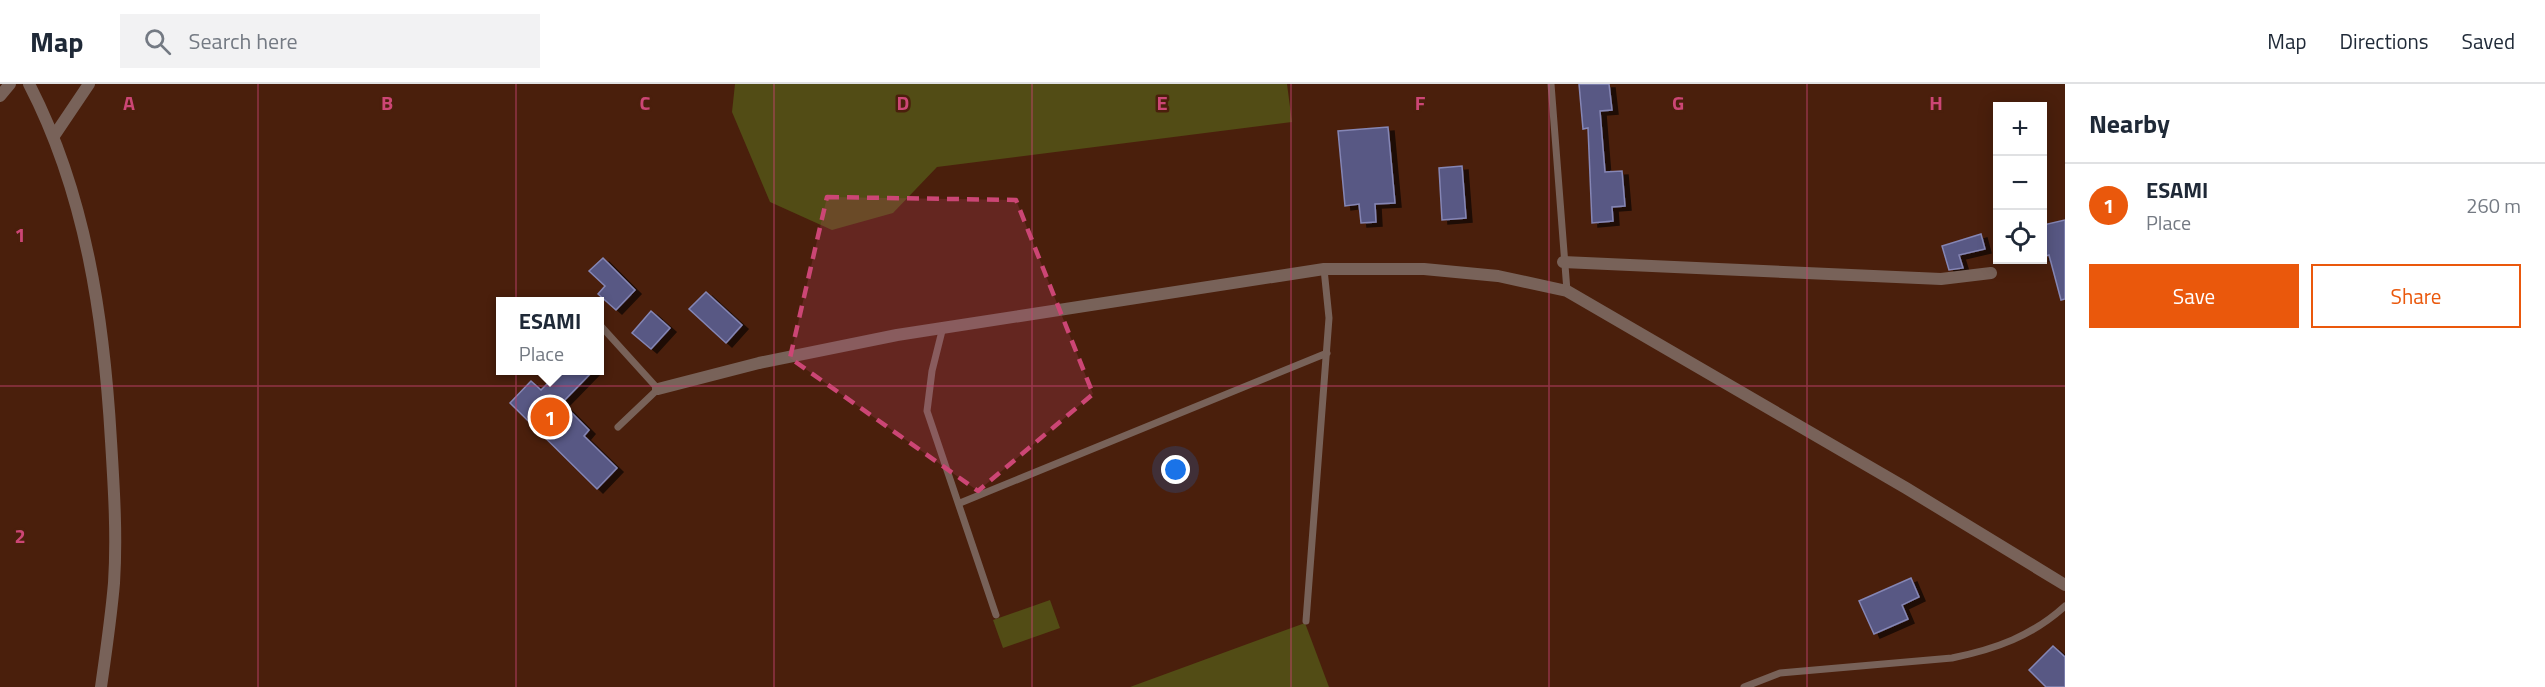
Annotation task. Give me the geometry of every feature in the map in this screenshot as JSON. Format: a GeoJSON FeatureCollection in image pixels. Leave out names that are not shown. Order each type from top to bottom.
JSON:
{"type":"FeatureCollection","features":[{"type":"Feature","properties":{"kind":"street"},"geometry":{"type":"LineString","coordinates":[[0,96],[10,84]]}},
{"type":"Feature","properties":{"kind":"street"},"geometry":{"type":"LineString","coordinates":[[29,84],[54,136],[84,235],[99,302],[108,391],[115,516],[114,561],[101,687]]}},
{"type":"Feature","properties":{"kind":"street"},"geometry":{"type":"LineString","coordinates":[[54,136],[89,84]]}},
{"type":"Feature","properties":{"kind":"street"},"geometry":{"type":"LineString","coordinates":[[1563,262],[1941,279],[1991,273]]}},
{"type":"Feature","properties":{"kind":"street"},"geometry":{"type":"LineString","coordinates":[[658,389],[825,348],[943,327],[1324,269],[1424,269],[1498,276],[1567,291],[1906,488],[2065,585]]}},
{"type":"Feature","properties":{"kind":"lane"},"geometry":{"type":"LineString","coordinates":[[1551,84],[1567,291]]}},
{"type":"Feature","properties":{"kind":"lane"},"geometry":{"type":"LineString","coordinates":[[1306,621],[1329,318],[1324,269]]}},
{"type":"Feature","properties":{"kind":"lane"},"geometry":{"type":"LineString","coordinates":[[943,327],[932,371],[927,411],[996,615]]}},
{"type":"Feature","properties":{"kind":"lane"},"geometry":{"type":"LineString","coordinates":[[604,329],[658,389],[618,427]]}},
{"type":"Feature","properties":{"kind":"lane"},"geometry":{"type":"LineString","coordinates":[[960,503],[1327,353]]}},
{"type":"Feature","properties":{"kind":"lane"},"geometry":{"type":"LineString","coordinates":[[1744,687],[1780,674],[1952,658],[1980,652],[2002,646],[2040,628],[2065,606]]}},
{"type":"Feature","properties":{"kind":"highlighted area"},"geometry":{"type":"Polygon","coordinates":[[[827,197],[1016,200],[1093,394],[978,491],[790,358],[827,197]]]}},
{"type":"Feature","properties":{"kind":"shaded area"},"geometry":{"type":"Polygon","coordinates":[[[735,84],[1287,84],[1292,122],[937,167],[893,213],[832,230],[770,202],[732,112],[735,84]]]}},
{"type":"Feature","properties":{"kind":"shaded area"},"geometry":{"type":"Polygon","coordinates":[[[1050,600],[1060,628],[1003,648],[993,620],[1050,600]]]}},
{"type":"Feature","properties":{"kind":"shaded area"},"geometry":{"type":"Polygon","coordinates":[[[1305,623],[1329,687],[1130,687],[1305,623]]]}},
{"type":"Feature","properties":{"kind":"building"},"geometry":{"type":"Polygon","coordinates":[[[1579,84],[1609,84],[1612,110],[1600,111],[1605,172],[1622,171],[1625,206],[1612,207],[1613,221],[1592,223],[1588,128],[1583,129],[1579,84]]]}},
{"type":"Feature","properties":{"kind":"building"},"geometry":{"type":"Polygon","coordinates":[[[1388,127],[1395,203],[1375,204],[1376,222],[1361,223],[1359,204],[1345,206],[1338,131],[1388,127]]]}},
{"type":"Feature","properties":{"kind":"building"},"geometry":{"type":"Polygon","coordinates":[[[1462,166],[1466,218],[1442,220],[1439,168],[1462,166]]]}},
{"type":"Feature","properties":{"kind":"building"},"geometry":{"type":"Polygon","coordinates":[[[2065,220],[2065,299],[2061,300],[2049,255],[2047,256],[2047,224],[2065,220]]]}},
{"type":"Feature","properties":{"kind":"building"},"geometry":{"type":"Polygon","coordinates":[[[1981,234],[1985,249],[1959,255],[1963,268],[1949,270],[1942,246],[1981,234]]]}},
{"type":"Feature","properties":{"kind":"building"},"geometry":{"type":"Polygon","coordinates":[[[603,258],[635,290],[616,310],[598,294],[605,286],[589,271],[603,258]]]}},
{"type":"Feature","properties":{"kind":"building"},"geometry":{"type":"Polygon","coordinates":[[[706,292],[742,325],[726,343],[689,309],[706,292]]]}},
{"type":"Feature","properties":{"kind":"building"},"geometry":{"type":"Polygon","coordinates":[[[651,311],[670,328],[651,349],[632,333],[651,311]]]}},
{"type":"Feature","properties":{"kind":"building"},"geometry":{"type":"Polygon","coordinates":[[[556,375],[589,375],[562,403],[589,430],[584,436],[617,468],[597,489],[510,403],[531,381],[541,390],[556,375]]]}},
{"type":"Feature","properties":{"kind":"building"},"geometry":{"type":"Polygon","coordinates":[[[1911,578],[1919,597],[1902,605],[1908,619],[1874,634],[1859,601],[1911,578]]]}},
{"type":"Feature","properties":{"kind":"building"},"geometry":{"type":"Polygon","coordinates":[[[2053,646],[2065,657],[2065,687],[2046,687],[2029,670],[2053,646]]]}},
{"type":"Feature","properties":{"kind":"place","name":"ESAMI"},"geometry":{"type":"Point","coordinates":[550,417]}}]}
